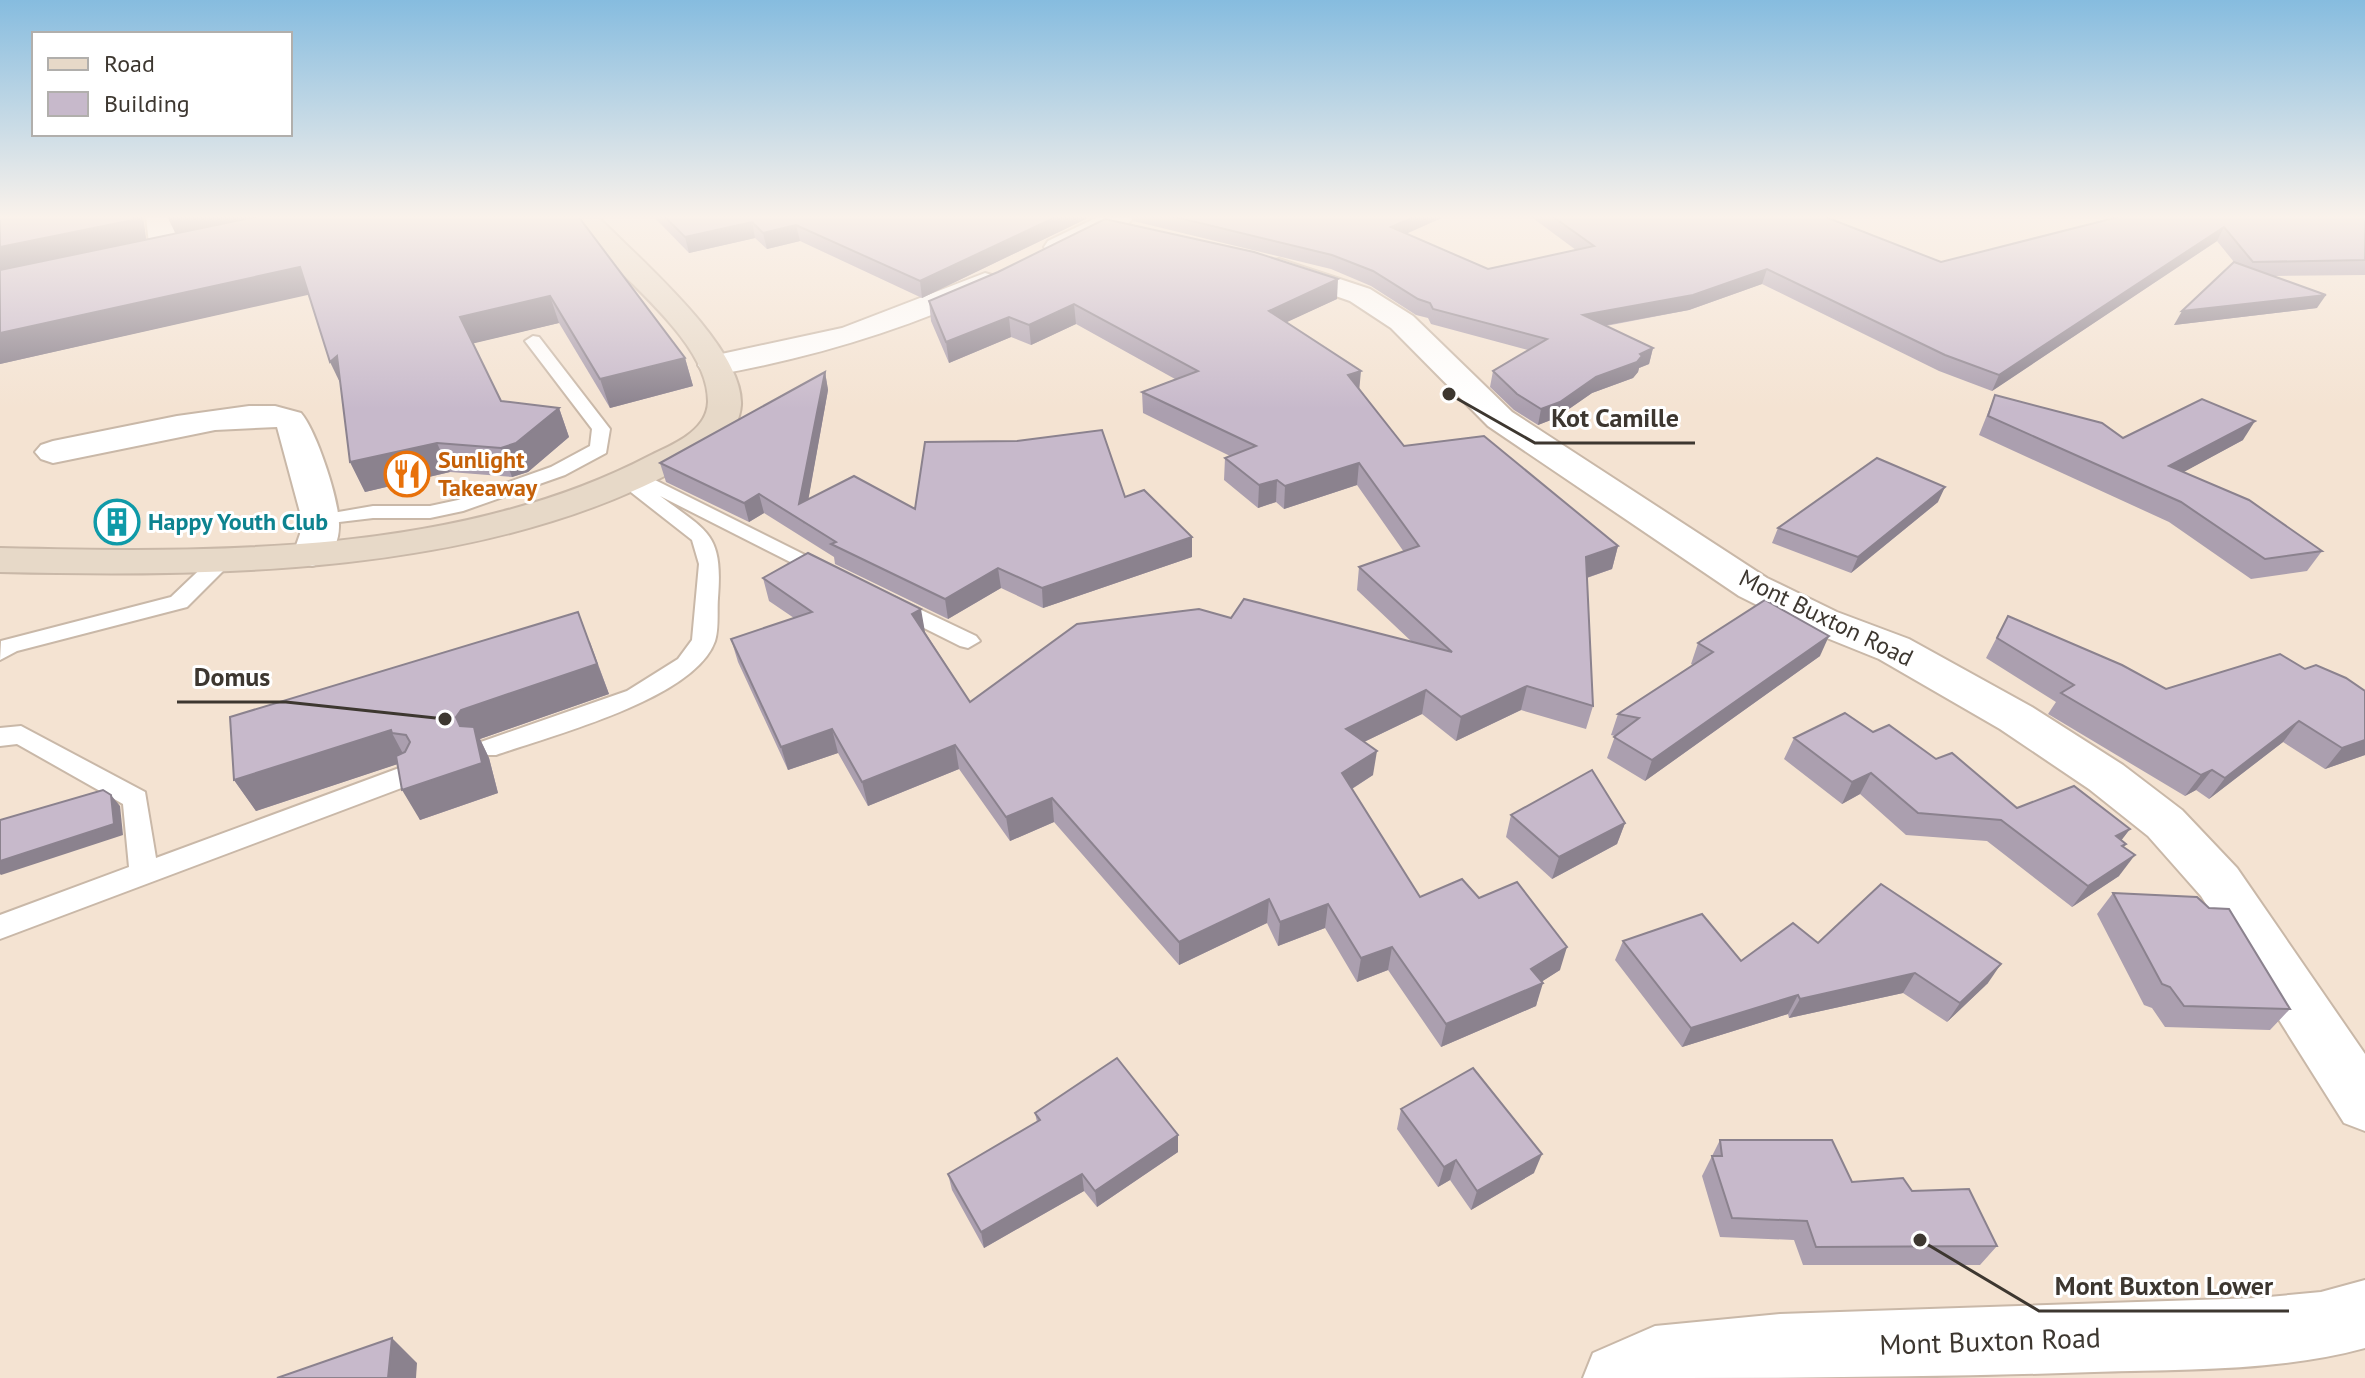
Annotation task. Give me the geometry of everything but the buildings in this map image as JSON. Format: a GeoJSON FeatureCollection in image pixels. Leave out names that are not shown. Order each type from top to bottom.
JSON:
{"type":"FeatureCollection","features":[{"type":"Feature","properties":{"kind":"main road"},"geometry":{"type":"LineString","coordinates":[[0,560],[221,562],[316,538],[440,536],[566,505],[632,479],[713,432],[722,418],[726,401],[710,356],[641,280]]}},
{"type":"Feature","properties":{"kind":"street"},"geometry":{"type":"LineString","coordinates":[[710,356],[777,356],[851,338],[931,308],[990,280]]}},
{"type":"Feature","properties":{"kind":"street","name":"Mont Buxton Road"},"geometry":{"type":"LineString","coordinates":[[1325,280],[1360,295],[1402,322],[1500,419],[1753,587],[1822,621],[1894,649],[2016,718],[2106,777],[2165,823],[2219,882],[2365,1104]]}},
{"type":"Feature","properties":{"kind":"street"},"geometry":{"type":"LineString","coordinates":[[53,452],[268,412],[292,422],[316,538]]}},
{"type":"Feature","properties":{"kind":"street","name":"Mont Buxton Road"},"geometry":{"type":"LineString","coordinates":[[1618,1378],[1655,1361],[1780,1348],[2258,1332],[2321,1326],[2365,1314]]}},
{"type":"Feature","properties":{"kind":"lane"},"geometry":{"type":"LineString","coordinates":[[316,538],[373,512],[418,513],[463,505],[558,471],[599,449],[601,429],[533,341]]}},
{"type":"Feature","properties":{"kind":"lane"},"geometry":{"type":"LineString","coordinates":[[632,479],[844,579]]}},
{"type":"Feature","properties":{"kind":"lane"},"geometry":{"type":"LineString","coordinates":[[487,749],[636,697],[686,664],[703,641],[710,564],[702,537],[632,479]]}},
{"type":"Feature","properties":{"kind":"lane"},"geometry":{"type":"LineString","coordinates":[[0,652],[9,646],[179,602],[221,562]]}},
{"type":"Feature","properties":{"kind":"lane"},"geometry":{"type":"LineString","coordinates":[[871,593],[968,641]]}},
{"type":"Feature","properties":{"kind":"lane"},"geometry":{"type":"LineString","coordinates":[[0,737],[21,735],[136,799],[144,874]]}},
{"type":"Feature","properties":{"kind":"lane"},"geometry":{"type":"LineString","coordinates":[[0,927],[411,774]]}},
{"type":"Feature","properties":{"kind":"place","name":"Kot Camille"},"geometry":{"type":"Point","coordinates":[1449,394]}},
{"type":"Feature","properties":{"kind":"place","name":"Sunlight Takeaway"},"geometry":{"type":"Point","coordinates":[407,474]}},
{"type":"Feature","properties":{"kind":"place","name":"Happy Youth Club"},"geometry":{"type":"Point","coordinates":[117,522]}},
{"type":"Feature","properties":{"kind":"place","name":"Domus"},"geometry":{"type":"Point","coordinates":[445,719]}},
{"type":"Feature","properties":{"kind":"place","name":"Mont Buxton Lower"},"geometry":{"type":"Point","coordinates":[1920,1240]}}]}
